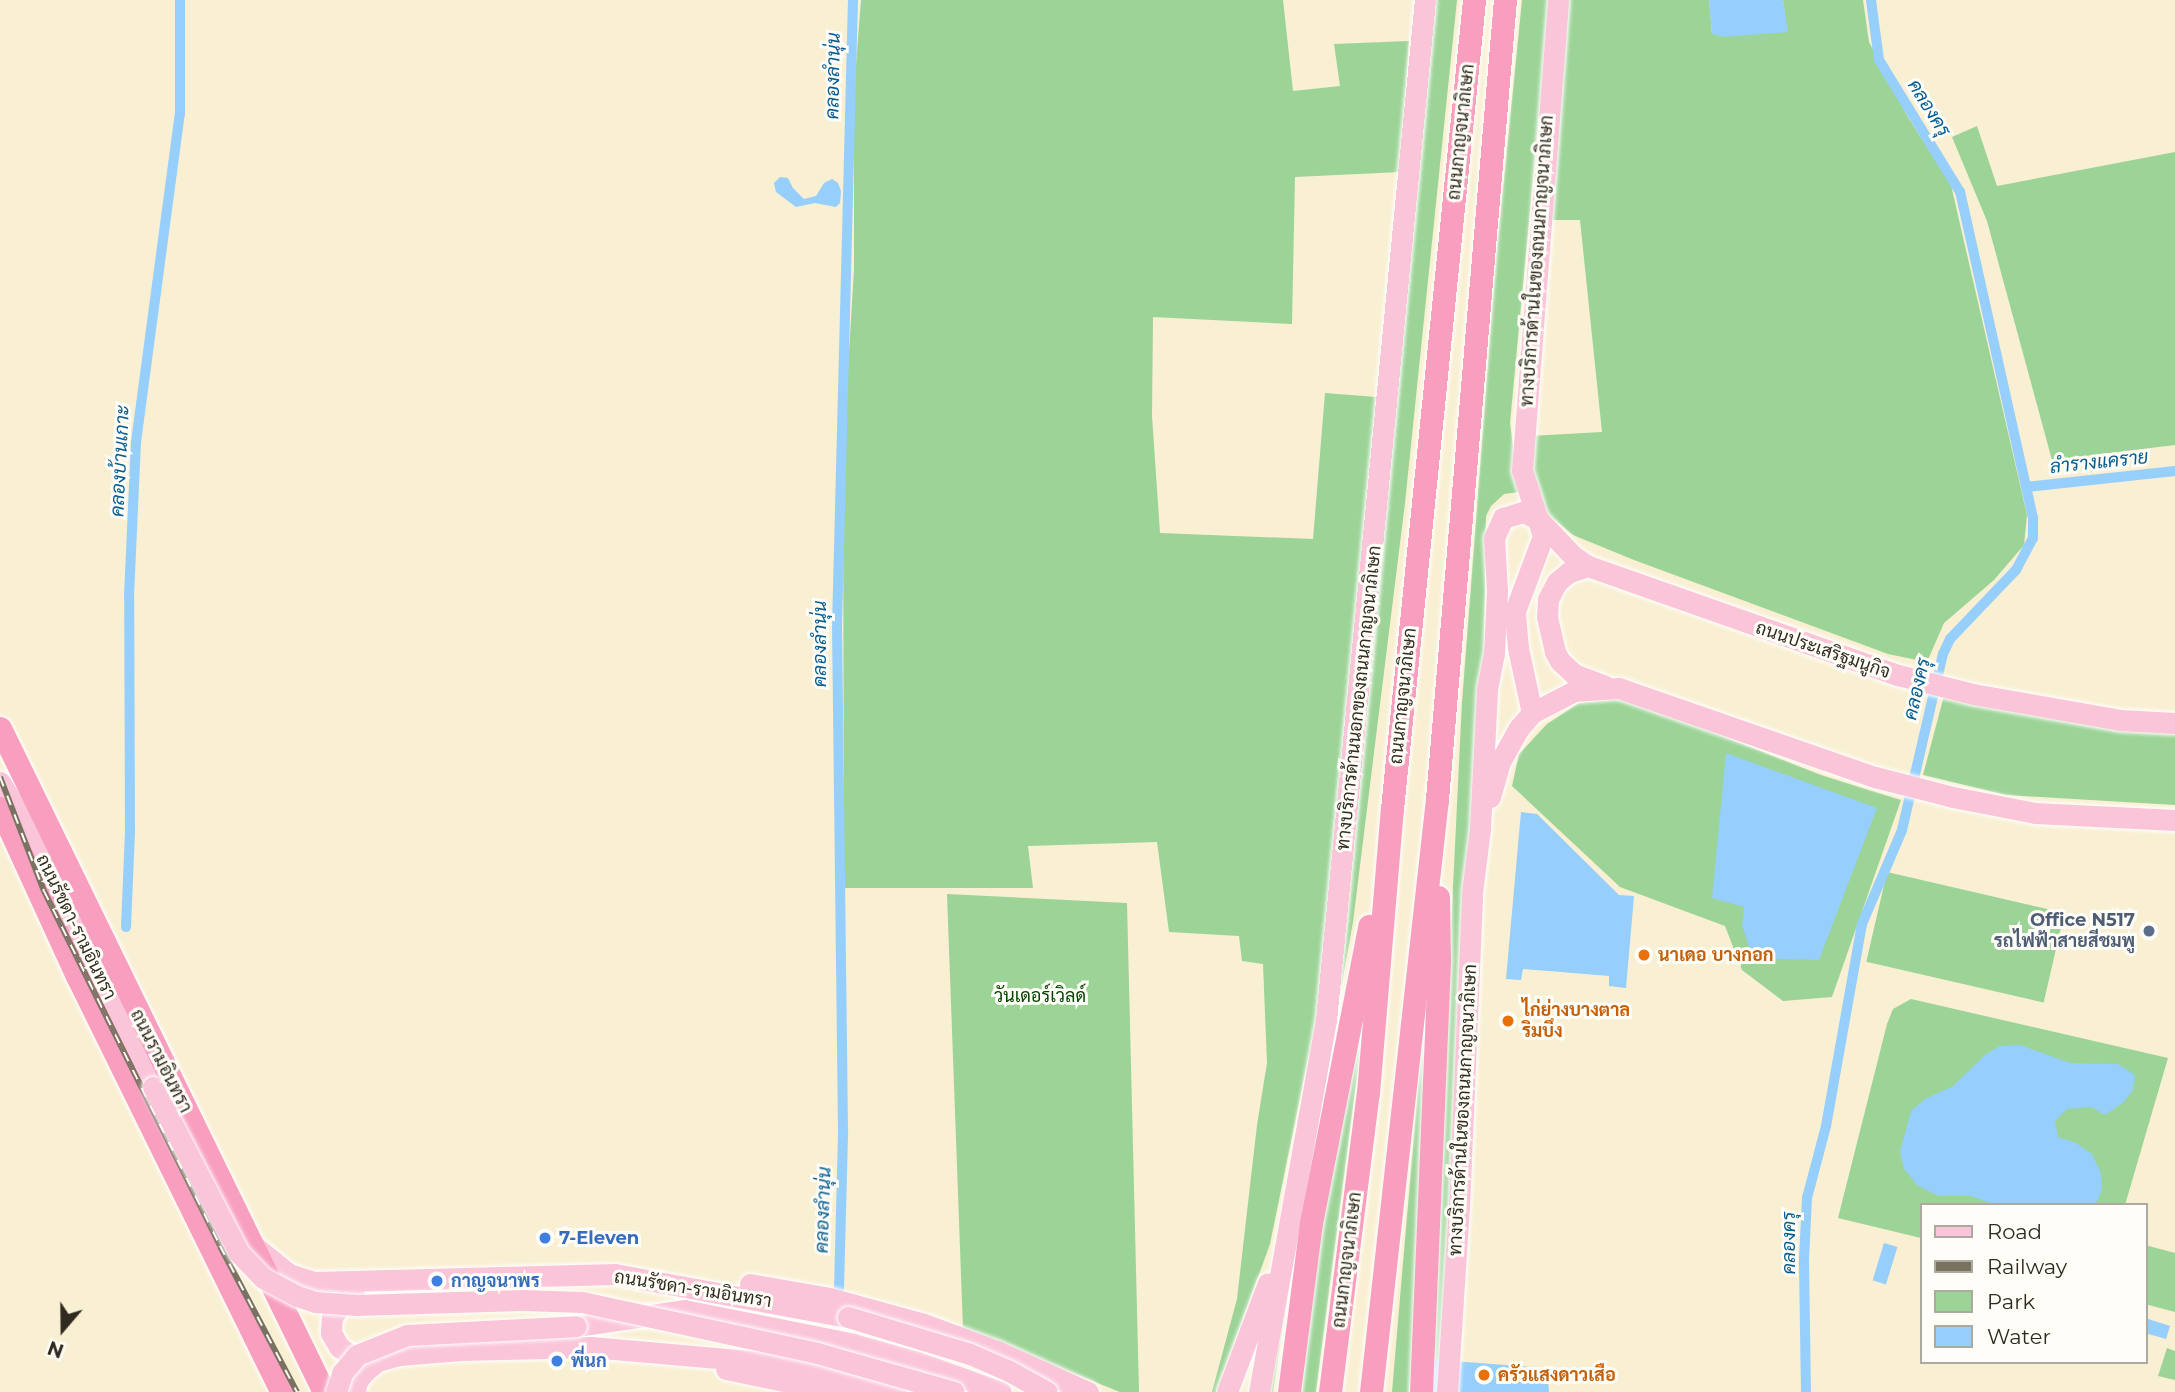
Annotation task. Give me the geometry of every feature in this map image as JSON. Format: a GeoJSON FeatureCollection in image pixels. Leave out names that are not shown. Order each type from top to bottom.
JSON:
{"type":"FeatureCollection","features":[{"type":"Feature","properties":{"kind":"highway","name":"ถนนกาญจนาภิเษก"},"geometry":{"type":"LineString","coordinates":[[1330,1392],[1368,1093],[1392,809],[1474,0]]}},
{"type":"Feature","properties":{"kind":"highway","name":"ถนนกาญจนาภิเษก"},"geometry":{"type":"LineString","coordinates":[[1371,1392],[1437,799],[1505,0]]}},
{"type":"Feature","properties":{"kind":"highway","name":"ถนนรามอินทรา"},"geometry":{"type":"LineString","coordinates":[[0,728],[324,1392]]}},
{"type":"Feature","properties":{"kind":"highway"},"geometry":{"type":"LineString","coordinates":[[1421,1392],[1439,959],[1437,799]]}},
{"type":"Feature","properties":{"kind":"highway","name":"ถนนรามอินทรา"},"geometry":{"type":"LineString","coordinates":[[0,808],[77,976],[281,1389]]}},
{"type":"Feature","properties":{"kind":"highway"},"geometry":{"type":"LineString","coordinates":[[1289,1392],[1311,1223],[1392,809]]}},
{"type":"Feature","properties":{"kind":"highway"},"geometry":{"type":"LineString","coordinates":[[200,1224],[226,1228],[239,1216]]}},
{"type":"Feature","properties":{"kind":"highway"},"geometry":{"type":"LineString","coordinates":[[257,1339],[292,1323]]}},
{"type":"Feature","properties":{"kind":"highway"},"geometry":{"type":"LineString","coordinates":[[281,1389],[312,1368]]}},
{"type":"Feature","properties":{"kind":"main road","name":"ทางบริการด้านนอกของถนนกาญจนาภิเษก"},"geometry":{"type":"LineString","coordinates":[[1259,1392],[1326,1020],[1425,0]]}},
{"type":"Feature","properties":{"kind":"main road","name":"ทางบริการด้านในของถนนกาญจนาภิเษก"},"geometry":{"type":"LineString","coordinates":[[1480,829],[1500,762],[1526,720],[1515,611],[1543,536],[1529,499],[1522,470],[1558,0]]}},
{"type":"Feature","properties":{"kind":"main road","name":"ทางบริการด้านในของถนนกาญจนาภิเษก"},"geometry":{"type":"LineString","coordinates":[[1448,1386],[1472,893],[1480,829],[1486,715],[1494,654],[1496,528],[1503,518],[1516,513],[1538,519]]}},
{"type":"Feature","properties":{"kind":"main road","name":"ถนนประเสริฐมนูกิจ"},"geometry":{"type":"LineString","coordinates":[[1538,519],[1573,556],[1588,566],[1898,675],[1973,694],[2120,720],[2175,723]]}},
{"type":"Feature","properties":{"kind":"main road"},"geometry":{"type":"LineString","coordinates":[[1588,566],[1569,572],[1556,582],[1548,599],[1548,625],[1555,652],[1568,669],[1607,687],[1664,701],[1747,735],[1875,777],[1953,797],[2035,813],[2175,820]]}},
{"type":"Feature","properties":{"kind":"main road"},"geometry":{"type":"LineString","coordinates":[[1486,715],[1492,724],[1501,728],[1526,720],[1574,691],[1607,687]]}},
{"type":"Feature","properties":{"kind":"main road","name":"ถนนรัชดา-รามอินทรา"},"geometry":{"type":"LineString","coordinates":[[0,782],[30,832],[153,1087],[239,1253],[263,1278],[315,1302],[357,1305],[522,1300],[582,1302],[830,1356],[954,1392]]}},
{"type":"Feature","properties":{"kind":"main road"},"geometry":{"type":"LineString","coordinates":[[1227,1392],[1286,1232]]}},
{"type":"Feature","properties":{"kind":"main road","name":"ถนนรัชดา-รามอินทรา"},"geometry":{"type":"LineString","coordinates":[[252,1244],[276,1265],[301,1279],[331,1283],[615,1274],[848,1317],[970,1354],[1047,1392]]}},
{"type":"Feature","properties":{"kind":"main road"},"geometry":{"type":"LineString","coordinates":[[615,1274],[725,1280],[861,1305],[972,1341],[1088,1392]]}},
{"type":"Feature","properties":{"kind":"main road"},"geometry":{"type":"LineString","coordinates":[[374,1282],[344,1300],[332,1317],[331,1333],[339,1347],[349,1354],[378,1361],[423,1352],[591,1347],[775,1363],[895,1392]]}},
{"type":"Feature","properties":{"kind":"main road"},"geometry":{"type":"LineString","coordinates":[[684,1310],[736,1312],[827,1327],[897,1345],[996,1377],[1078,1392]]}},
{"type":"Feature","properties":{"kind":"main road","name":"ถนนรัชดา-รามอินทรา"},"geometry":{"type":"LineString","coordinates":[[336,1392],[342,1373],[357,1354],[407,1335],[576,1326],[684,1310],[822,1336],[918,1362],[1001,1392]]}},
{"type":"Feature","properties":{"kind":"main road"},"geometry":{"type":"LineString","coordinates":[[689,1357],[754,1376],[837,1392]]}},
{"type":"Feature","properties":{"kind":"main road"},"geometry":{"type":"LineString","coordinates":[[355,1392],[357,1381],[378,1361]]}},
{"type":"Feature","properties":{"kind":"green space"},"geometry":{"type":"Polygon","coordinates":[[[861,0],[1283,0],[1293,91],[1340,86],[1334,44],[1409,41],[1400,172],[1295,177],[1292,324],[1153,317],[1152,416],[1160,533],[1313,539],[1325,393],[1376,397],[1320,1001],[1270,1244],[1216,1392],[1212,1392],[1237,1299],[1257,1125],[1267,1063],[1263,964],[1242,961],[1239,936],[1169,932],[1157,842],[1028,846],[1033,888],[844,888],[843,453],[854,269],[854,91],[861,0]]]}},
{"type":"Feature","properties":{"kind":"green space"},"geometry":{"type":"Polygon","coordinates":[[[1430,0],[1457,0],[1405,503],[1353,922],[1302,1204],[1273,1392],[1264,1392],[1314,1116],[1430,0]]]}},
{"type":"Feature","properties":{"kind":"green space"},"geometry":{"type":"Polygon","coordinates":[[[1522,0],[1550,0],[1510,423],[1519,492],[1504,494],[1491,506],[1486,516],[1484,654],[1440,1360],[1430,1359],[1462,702],[1496,258],[1522,0]]]}},
{"type":"Feature","properties":{"kind":"green space"},"geometry":{"type":"Polygon","coordinates":[[[1567,0],[1709,0],[1712,33],[1787,32],[1783,0],[1863,0],[1869,42],[1906,114],[1951,185],[2027,515],[2024,545],[1994,580],[1944,623],[1927,662],[1888,654],[1634,560],[1573,535],[1544,511],[1530,475],[1530,436],[1602,432],[1580,220],[1550,220],[1567,0]]]}},
{"type":"Feature","properties":{"kind":"green space"},"geometry":{"type":"Polygon","coordinates":[[[1977,126],[1997,186],[2175,152],[2175,445],[2052,460],[1987,221],[1952,137],[1977,126]]]}},
{"type":"Feature","properties":{"kind":"green space"},"geometry":{"type":"Polygon","coordinates":[[[1945,692],[2175,726],[2175,805],[2006,795],[1923,775],[1945,692]]]}},
{"type":"Feature","properties":{"kind":"green space"},"geometry":{"type":"Polygon","coordinates":[[[1621,699],[1670,715],[1821,775],[1901,800],[1832,997],[1783,1001],[1742,970],[1725,926],[1620,887],[1512,786],[1519,754],[1547,724],[1579,703],[1621,699]]]}},
{"type":"Feature","properties":{"kind":"green space"},"geometry":{"type":"Polygon","coordinates":[[[1887,872],[2064,913],[2044,1003],[1866,962],[1887,872]]]}},
{"type":"Feature","properties":{"kind":"green space","name":"วันเดอร์เวิลด์"},"geometry":{"type":"Polygon","coordinates":[[[947,894],[1127,903],[1139,1392],[1120,1392],[963,1329],[947,894]]]}},
{"type":"Feature","properties":{"kind":"green space"},"geometry":{"type":"Polygon","coordinates":[[[1911,999],[2168,1058],[2126,1203],[1920,1203],[1920,1238],[1838,1218],[1893,1009],[1911,999]]]}},
{"type":"Feature","properties":{"kind":"green space"},"geometry":{"type":"Polygon","coordinates":[[[1357,1014],[1365,1015],[1316,1392],[1302,1392],[1320,1238],[1357,1014]]]}},
{"type":"Feature","properties":{"kind":"green space"},"geometry":{"type":"Polygon","coordinates":[[[1424,1017],[1429,1019],[1412,1358],[1409,1392],[1392,1392],[1424,1017]]]}},
{"type":"Feature","properties":{"kind":"green space"},"geometry":{"type":"Polygon","coordinates":[[[2147,1246],[2175,1253],[2175,1312],[2147,1305],[2147,1246]]]}},
{"type":"Feature","properties":{"kind":"green space"},"geometry":{"type":"Polygon","coordinates":[[[2167,1348],[2175,1351],[2175,1380],[2158,1376],[2167,1348]]]}},
{"type":"Feature","properties":{"kind":"water"},"geometry":{"type":"Polygon","coordinates":[[[1709,0],[1783,0],[1788,32],[1724,37],[1712,34],[1709,0]]]}},
{"type":"Feature","properties":{"kind":"water"},"geometry":{"type":"Polygon","coordinates":[[[780,177],[788,178],[804,199],[816,196],[824,183],[832,179],[838,183],[841,191],[840,203],[836,207],[815,203],[796,207],[776,192],[774,183],[780,177]]]}},
{"type":"Feature","properties":{"kind":"water"},"geometry":{"type":"Polygon","coordinates":[[[1726,753],[1877,808],[1819,960],[1779,959],[1757,953],[1749,947],[1742,925],[1744,907],[1712,898],[1726,753]]]}},
{"type":"Feature","properties":{"kind":"water"},"geometry":{"type":"Polygon","coordinates":[[[1521,812],[1537,814],[1619,895],[1634,896],[1626,988],[1609,986],[1609,976],[1523,969],[1521,980],[1506,979],[1521,812]]]}},
{"type":"Feature","properties":{"kind":"water"},"geometry":{"type":"Polygon","coordinates":[[[2020,1045],[2070,1063],[2118,1064],[2135,1075],[2133,1090],[2124,1102],[2105,1115],[2091,1107],[2067,1109],[2055,1121],[2058,1137],[2076,1143],[2092,1154],[2101,1173],[2102,1191],[2096,1203],[1990,1203],[1971,1196],[1938,1196],[1917,1185],[1904,1169],[1900,1152],[1911,1111],[1925,1099],[1953,1086],[1986,1054],[2000,1046],[2020,1045]]]}},
{"type":"Feature","properties":{"kind":"water"},"geometry":{"type":"Polygon","coordinates":[[[1884,1243],[1897,1247],[1886,1284],[1873,1280],[1884,1243]]]}},
{"type":"Feature","properties":{"kind":"water"},"geometry":{"type":"Polygon","coordinates":[[[2147,1319],[2170,1326],[2166,1339],[2147,1334],[2147,1319]]]}},
{"type":"Feature","properties":{"kind":"water"},"geometry":{"type":"Polygon","coordinates":[[[1412,1358],[1531,1367],[1541,1371],[1548,1380],[1549,1392],[1410,1392],[1412,1358]]]}},
{"type":"Feature","properties":{"kind":"waterway","name":"คลองบ้านเกาะ"},"geometry":{"type":"LineString","coordinates":[[126,927],[130,832],[129,596],[136,442],[180,114],[180,0]]}},
{"type":"Feature","properties":{"kind":"waterway","name":"คลองลำนุ่น"},"geometry":{"type":"LineString","coordinates":[[839,1288],[843,1130],[837,627],[853,0]]}},
{"type":"Feature","properties":{"kind":"waterway","name":"คลองครุ"},"geometry":{"type":"LineString","coordinates":[[1806,1392],[1804,1259],[1807,1198],[1826,1126],[1862,924],[1902,830],[1943,654],[1950,639],[2016,570],[2033,538],[2033,518],[1960,192],[1879,60],[1871,0]]}},
{"type":"Feature","properties":{"kind":"waterway","name":"ลำรางแคราย"},"geometry":{"type":"LineString","coordinates":[[2026,487],[2175,471]]}},
{"type":"Feature","properties":{"kind":"railway"},"geometry":{"type":"LineString","coordinates":[[0,777],[44,891],[220,1246],[297,1392]]}},
{"type":"Feature","properties":{"kind":"place","name":"Office N517 รถไฟฟ้าสายสีชมพู"},"geometry":{"type":"Point","coordinates":[2149,931]}},
{"type":"Feature","properties":{"kind":"place","name":"นาเดอ บางกอก"},"geometry":{"type":"Point","coordinates":[1644,955]}},
{"type":"Feature","properties":{"kind":"place","name":"ไก่ย่างบางตาล ริมบึง"},"geometry":{"type":"Point","coordinates":[1508,1021]}},
{"type":"Feature","properties":{"kind":"place","name":"7-Eleven"},"geometry":{"type":"Point","coordinates":[545,1238]}},
{"type":"Feature","properties":{"kind":"place","name":"กาญจนาพร"},"geometry":{"type":"Point","coordinates":[437,1281]}},
{"type":"Feature","properties":{"kind":"place","name":"พี่นก"},"geometry":{"type":"Point","coordinates":[557,1361]}},
{"type":"Feature","properties":{"kind":"place","name":"ครัวแสงดาวเสือ"},"geometry":{"type":"Point","coordinates":[1484,1375]}}]}
